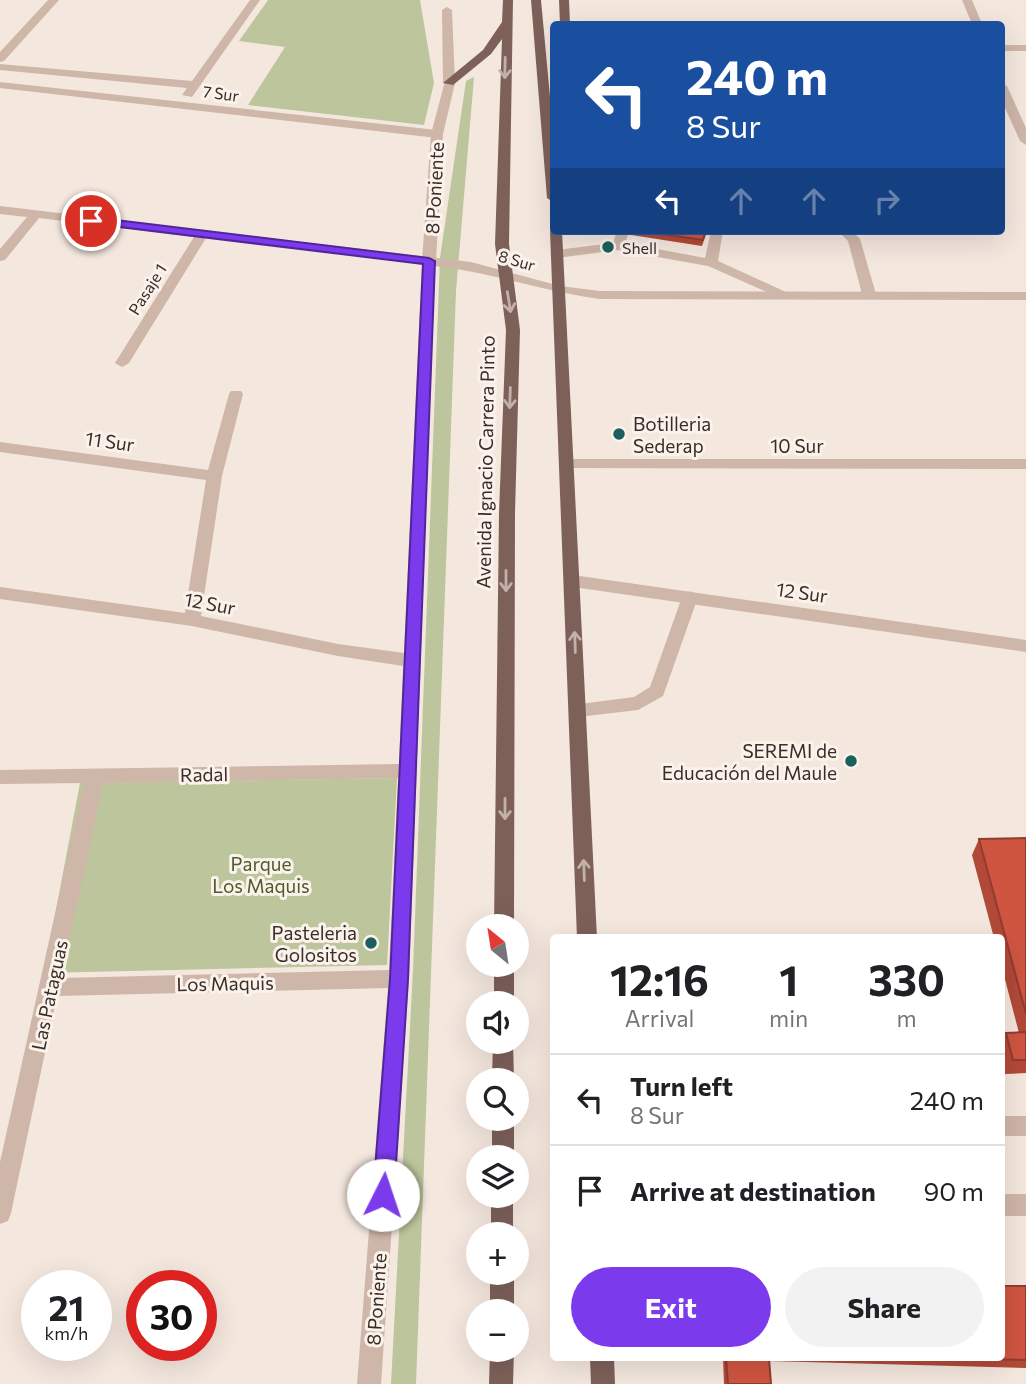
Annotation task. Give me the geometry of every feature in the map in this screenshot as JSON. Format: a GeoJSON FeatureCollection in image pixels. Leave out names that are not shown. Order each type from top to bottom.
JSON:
{"type":"FeatureCollection","features":[{"type":"Feature","properties":{"kind":"main road","name":"Avenida Ignacio Carrera Pinto"},"geometry":{"type":"LineString","coordinates":[[504,914],[507,513],[513,330],[502,244],[508,0]]}},
{"type":"Feature","properties":{"kind":"main road"},"geometry":{"type":"LineString","coordinates":[[536,0],[550,156]]}},
{"type":"Feature","properties":{"kind":"main road"},"geometry":{"type":"LineString","coordinates":[[564,0],[565,21]]}},
{"type":"Feature","properties":{"kind":"main road"},"geometry":{"type":"LineString","coordinates":[[449,83],[487,52],[506,24]]}},
{"type":"Feature","properties":{"kind":"main road"},"geometry":{"type":"LineString","coordinates":[[548,134],[550,128]]}},
{"type":"Feature","properties":{"kind":"main road"},"geometry":{"type":"LineString","coordinates":[[556,235],[587,934]]}},
{"type":"Feature","properties":{"kind":"main road"},"geometry":{"type":"LineString","coordinates":[[603,1361],[603,1384]]}},
{"type":"Feature","properties":{"kind":"main road"},"geometry":{"type":"LineString","coordinates":[[501,1384],[502,1362]]}},
{"type":"Feature","properties":{"kind":"street"},"geometry":{"type":"LineString","coordinates":[[0,59],[54,0]]}},
{"type":"Feature","properties":{"kind":"street"},"geometry":{"type":"LineString","coordinates":[[182,104],[255,0]]}},
{"type":"Feature","properties":{"kind":"street"},"geometry":{"type":"LineString","coordinates":[[967,0],[976,21]]}},
{"type":"Feature","properties":{"kind":"street","name":"8 Poniente"},"geometry":{"type":"LineString","coordinates":[[369,1384],[399,979],[429,261],[437,134],[449,83],[447,10]]}},
{"type":"Feature","properties":{"kind":"street"},"geometry":{"type":"LineString","coordinates":[[0,40],[15,42]]}},
{"type":"Feature","properties":{"kind":"street"},"geometry":{"type":"LineString","coordinates":[[1005,48],[1026,48]]}},
{"type":"Feature","properties":{"kind":"street"},"geometry":{"type":"LineString","coordinates":[[0,67],[195,85]]}},
{"type":"Feature","properties":{"kind":"street","name":"7 Sur"},"geometry":{"type":"LineString","coordinates":[[0,85],[437,134]]}},
{"type":"Feature","properties":{"kind":"street"},"geometry":{"type":"LineString","coordinates":[[1005,95],[1026,141]]}},
{"type":"Feature","properties":{"kind":"street","name":"8 Sur"},"geometry":{"type":"LineString","coordinates":[[0,210],[482,268],[559,290],[612,295],[781,293],[1026,296]]}},
{"type":"Feature","properties":{"kind":"street"},"geometry":{"type":"LineString","coordinates":[[0,257],[36,214]]}},
{"type":"Feature","properties":{"kind":"street","name":"Pasaje 1"},"geometry":{"type":"LineString","coordinates":[[122,363],[202,234]]}},
{"type":"Feature","properties":{"kind":"street"},"geometry":{"type":"LineString","coordinates":[[711,263],[716,235]]}},
{"type":"Feature","properties":{"kind":"street"},"geometry":{"type":"LineString","coordinates":[[849,235],[854,239],[869,294]]}},
{"type":"Feature","properties":{"kind":"street"},"geometry":{"type":"LineString","coordinates":[[558,254],[620,240],[711,263],[781,293]]}},
{"type":"Feature","properties":{"kind":"street"},"geometry":{"type":"LineString","coordinates":[[192,620],[214,476],[236,394]]}},
{"type":"Feature","properties":{"kind":"street","name":"11 Sur"},"geometry":{"type":"LineString","coordinates":[[0,447],[214,476]]}},
{"type":"Feature","properties":{"kind":"street","name":"10 Sur"},"geometry":{"type":"LineString","coordinates":[[568,464],[1026,464]]}},
{"type":"Feature","properties":{"kind":"street","name":"12 Sur"},"geometry":{"type":"LineString","coordinates":[[573,581],[1026,646]]}},
{"type":"Feature","properties":{"kind":"street","name":"12 Sur"},"geometry":{"type":"LineString","coordinates":[[0,593],[192,620],[338,650],[412,661]]}},
{"type":"Feature","properties":{"kind":"street"},"geometry":{"type":"LineString","coordinates":[[578,710],[638,703],[657,691],[690,597]]}},
{"type":"Feature","properties":{"kind":"street","name":"Radal"},"geometry":{"type":"LineString","coordinates":[[0,777],[409,771]]}},
{"type":"Feature","properties":{"kind":"street","name":"Las Pataguas"},"geometry":{"type":"LineString","coordinates":[[0,1213],[95,776]]}},
{"type":"Feature","properties":{"kind":"street","name":"Los Maquis"},"geometry":{"type":"LineString","coordinates":[[51,987],[399,979]]}},
{"type":"Feature","properties":{"kind":"street"},"geometry":{"type":"LineString","coordinates":[[1005,1126],[1026,1126]]}},
{"type":"Feature","properties":{"kind":"street"},"geometry":{"type":"LineString","coordinates":[[1005,1205],[1026,1205]]}},
{"type":"Feature","properties":{"kind":"green space"},"geometry":{"type":"Polygon","coordinates":[[[268,0],[420,0],[434,83],[424,125],[248,105],[285,47],[239,41],[268,0]]]}},
{"type":"Feature","properties":{"kind":"green space"},"geometry":{"type":"Polygon","coordinates":[[[474,77],[456,291],[416,1384],[391,1384],[413,970],[440,258],[466,81],[474,77]]]}},
{"type":"Feature","properties":{"kind":"green space","name":"Parque Los Maquis"},"geometry":{"type":"Polygon","coordinates":[[[397,778],[387,965],[44,973],[80,783],[397,778]]]}},
{"type":"Feature","properties":{"kind":"building"},"geometry":{"type":"Polygon","coordinates":[[[669,235],[705,235],[703,240],[669,235]]]}},
{"type":"Feature","properties":{"kind":"building"},"geometry":{"type":"Polygon","coordinates":[[[1026,838],[1026,1014],[1005,934],[979,839],[1026,838]]]}},
{"type":"Feature","properties":{"kind":"building"},"geometry":{"type":"Polygon","coordinates":[[[1026,1032],[1026,1060],[1013,1060],[1006,1033],[1026,1032]]]}},
{"type":"Feature","properties":{"kind":"building"},"geometry":{"type":"Polygon","coordinates":[[[1005,1286],[1026,1286],[1026,1360],[1005,1360],[1005,1286]]]}},
{"type":"Feature","properties":{"kind":"building"},"geometry":{"type":"Polygon","coordinates":[[[726,1361],[769,1361],[771,1384],[728,1384],[726,1361]]]}},
{"type":"Feature","properties":{"kind":"place","name":"Shell"},"geometry":{"type":"Point","coordinates":[608,247]}},
{"type":"Feature","properties":{"kind":"place","name":"Botilleria Sederap"},"geometry":{"type":"Point","coordinates":[619,434]}},
{"type":"Feature","properties":{"kind":"place","name":"SEREMI de Educación del Maule"},"geometry":{"type":"Point","coordinates":[851,761]}},
{"type":"Feature","properties":{"kind":"place","name":"Pasteleria Golositos"},"geometry":{"type":"Point","coordinates":[371,943]}},
{"type":"Feature","properties":{"kind":"route"},"geometry":{"type":"LineString","coordinates":[[91,221],[429,261],[399,979],[383,1195]]}}]}
